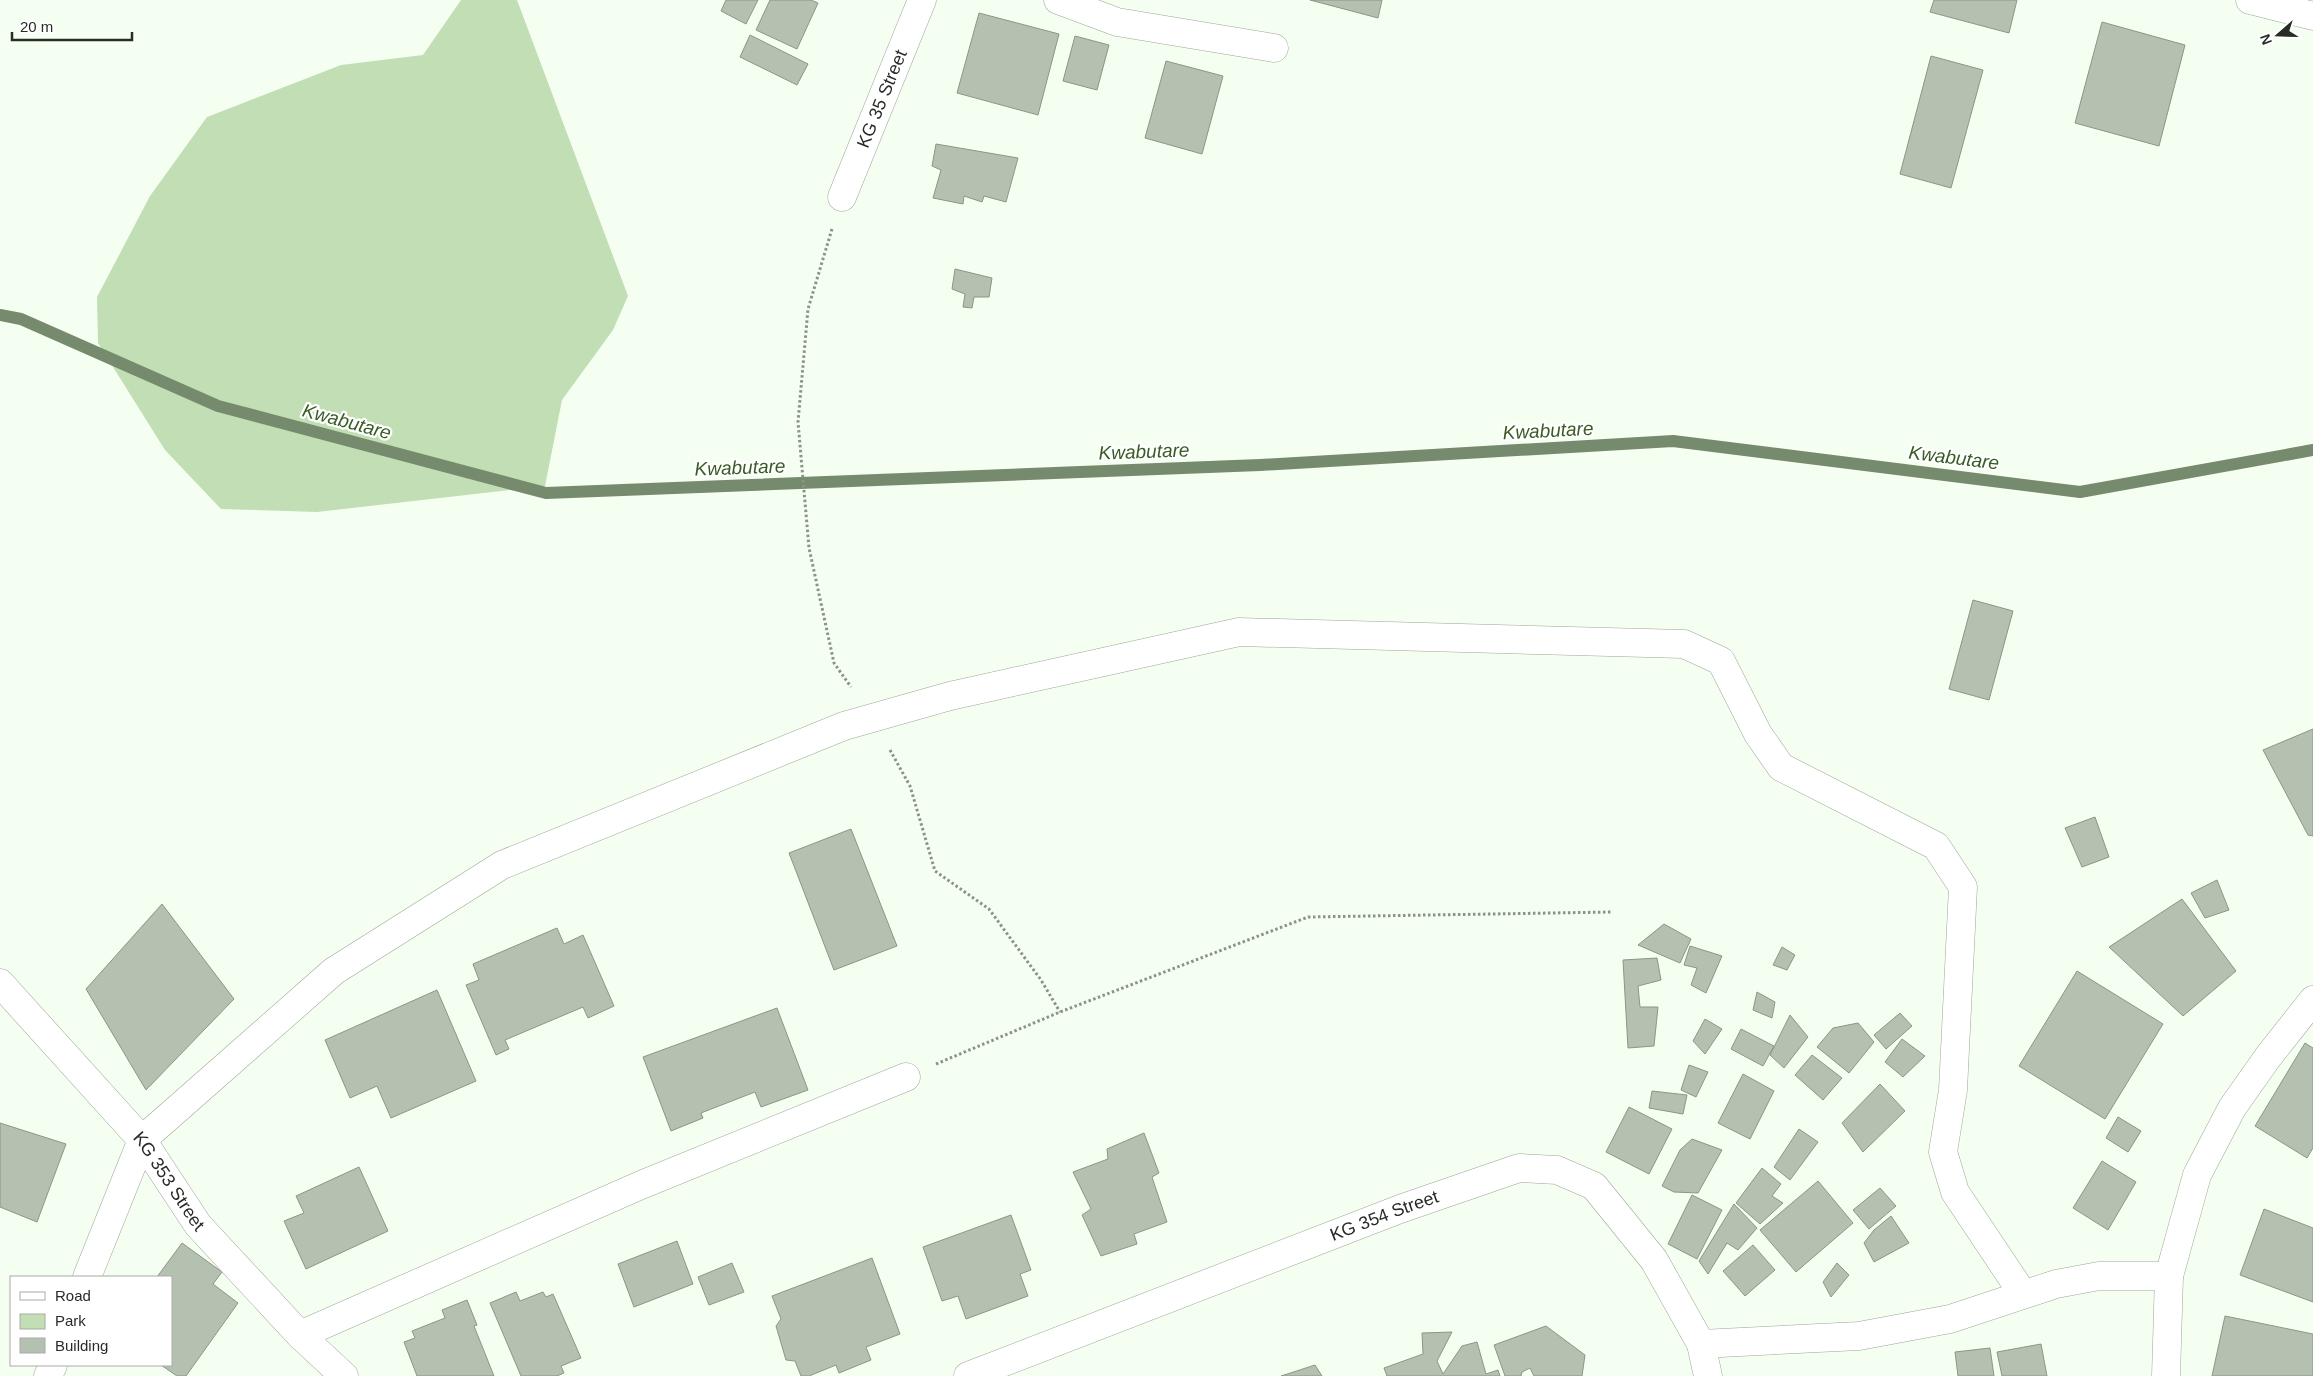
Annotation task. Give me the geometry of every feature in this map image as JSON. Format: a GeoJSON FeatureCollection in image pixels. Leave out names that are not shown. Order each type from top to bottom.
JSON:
{"type":"FeatureCollection","features":[{"type":"Feature","properties":{"kind":"street","name":"KG 35 Street"},"geometry":{"type":"LineString","coordinates":[[842,197],[922,0]]}},
{"type":"Feature","properties":{"kind":"street"},"geometry":{"type":"LineString","coordinates":[[1058,0],[1117,22],[1274,48]]}},
{"type":"Feature","properties":{"kind":"street"},"geometry":{"type":"LineString","coordinates":[[2250,0],[2313,16]]}},
{"type":"Feature","properties":{"kind":"street"},"geometry":{"type":"LineString","coordinates":[[87,1276],[142,1140],[334,971],[502,865],[844,726],[950,696],[1239,632],[1684,644],[1721,661],[1758,734],[1781,768],[1936,846],[1963,887],[1953,1090],[1943,1152],[1955,1192],[2022,1294]]}},
{"type":"Feature","properties":{"kind":"street","name":"KG 353 Street"},"geometry":{"type":"LineString","coordinates":[[0,983],[142,1140],[198,1225],[300,1335],[344,1376]]}},
{"type":"Feature","properties":{"kind":"street"},"geometry":{"type":"LineString","coordinates":[[2166,1376],[2169,1276],[2197,1175],[2228,1116],[2268,1057],[2313,1000]]}},
{"type":"Feature","properties":{"kind":"street"},"geometry":{"type":"LineString","coordinates":[[300,1335],[641,1185],[906,1077]]}},
{"type":"Feature","properties":{"kind":"street","name":"KG 354 Street"},"geometry":{"type":"LineString","coordinates":[[968,1376],[1400,1209],[1519,1168],[1557,1170],[1594,1186],[1654,1260],[1701,1344],[1708,1376]]}},
{"type":"Feature","properties":{"kind":"street"},"geometry":{"type":"LineString","coordinates":[[1701,1344],[1859,1336],[1950,1319],[2056,1284],[2099,1276],[2169,1276]]}},
{"type":"Feature","properties":{"kind":"path"},"geometry":{"type":"LineString","coordinates":[[842,197],[808,309],[798,422],[809,548],[834,663],[872,718],[910,786],[935,872],[989,909],[1041,980],[1060,1012]]}},
{"type":"Feature","properties":{"kind":"path"},"geometry":{"type":"LineString","coordinates":[[906,1077],[1060,1012],[1308,917],[1613,912]]}},
{"type":"Feature","properties":{"kind":"green space"},"geometry":{"type":"Polygon","coordinates":[[[461,0],[517,0],[628,296],[613,330],[562,400],[545,486],[317,512],[221,509],[165,450],[98,343],[97,297],[150,196],[207,117],[341,65],[423,55],[461,0]]]}},
{"type":"Feature","properties":{"kind":"building"},"geometry":{"type":"Polygon","coordinates":[[[726,0],[758,0],[746,24],[721,11],[726,0]]]}},
{"type":"Feature","properties":{"kind":"building"},"geometry":{"type":"Polygon","coordinates":[[[770,0],[811,0],[818,3],[797,49],[756,30],[770,0]]]}},
{"type":"Feature","properties":{"kind":"building"},"geometry":{"type":"Polygon","coordinates":[[[1310,0],[1382,0],[1378,18],[1310,0]]]}},
{"type":"Feature","properties":{"kind":"building"},"geometry":{"type":"Polygon","coordinates":[[[1934,0],[2017,0],[2009,33],[1930,12],[1934,0]]]}},
{"type":"Feature","properties":{"kind":"building"},"geometry":{"type":"Polygon","coordinates":[[[979,13],[1059,34],[1038,115],[957,93],[979,13]]]}},
{"type":"Feature","properties":{"kind":"building"},"geometry":{"type":"Polygon","coordinates":[[[2102,22],[2185,45],[2159,146],[2075,123],[2102,22]]]}},
{"type":"Feature","properties":{"kind":"building"},"geometry":{"type":"Polygon","coordinates":[[[750,35],[808,64],[797,85],[740,57],[750,35]]]}},
{"type":"Feature","properties":{"kind":"building"},"geometry":{"type":"Polygon","coordinates":[[[1075,36],[1109,45],[1097,90],[1063,81],[1075,36]]]}},
{"type":"Feature","properties":{"kind":"building"},"geometry":{"type":"Polygon","coordinates":[[[1931,56],[1983,70],[1951,188],[1900,174],[1931,56]]]}},
{"type":"Feature","properties":{"kind":"building"},"geometry":{"type":"Polygon","coordinates":[[[1166,61],[1223,76],[1202,154],[1145,138],[1166,61]]]}},
{"type":"Feature","properties":{"kind":"building"},"geometry":{"type":"Polygon","coordinates":[[[936,144],[1018,158],[1006,202],[984,196],[982,202],[964,196],[963,204],[933,198],[941,170],[932,166],[936,144]]]}},
{"type":"Feature","properties":{"kind":"building"},"geometry":{"type":"Polygon","coordinates":[[[955,269],[992,278],[989,297],[974,297],[972,308],[963,307],[965,294],[952,289],[955,269]]]}},
{"type":"Feature","properties":{"kind":"building"},"geometry":{"type":"Polygon","coordinates":[[[1973,600],[2013,611],[1989,700],[1949,689],[1973,600]]]}},
{"type":"Feature","properties":{"kind":"building"},"geometry":{"type":"Polygon","coordinates":[[[2313,729],[2313,836],[2308,835],[2263,750],[2313,729]]]}},
{"type":"Feature","properties":{"kind":"building"},"geometry":{"type":"Polygon","coordinates":[[[2095,817],[2109,857],[2082,867],[2065,828],[2095,817]]]}},
{"type":"Feature","properties":{"kind":"building"},"geometry":{"type":"Polygon","coordinates":[[[851,829],[897,946],[834,970],[789,853],[851,829]]]}},
{"type":"Feature","properties":{"kind":"building"},"geometry":{"type":"Polygon","coordinates":[[[2217,880],[2229,910],[2205,918],[2191,893],[2217,880]]]}},
{"type":"Feature","properties":{"kind":"building"},"geometry":{"type":"Polygon","coordinates":[[[2182,899],[2236,971],[2183,1016],[2109,947],[2182,899]]]}},
{"type":"Feature","properties":{"kind":"building"},"geometry":{"type":"Polygon","coordinates":[[[162,904],[234,999],[146,1090],[86,989],[162,904]]]}},
{"type":"Feature","properties":{"kind":"building"},"geometry":{"type":"Polygon","coordinates":[[[1664,924],[1691,939],[1680,963],[1638,945],[1664,924]]]}},
{"type":"Feature","properties":{"kind":"building"},"geometry":{"type":"Polygon","coordinates":[[[557,928],[564,944],[583,935],[614,1006],[588,1018],[583,1007],[505,1040],[509,1049],[496,1055],[466,985],[479,980],[473,964],[557,928]]]}},
{"type":"Feature","properties":{"kind":"building"},"geometry":{"type":"Polygon","coordinates":[[[1690,946],[1722,956],[1706,993],[1691,985],[1697,968],[1684,965],[1690,946]]]}},
{"type":"Feature","properties":{"kind":"building"},"geometry":{"type":"Polygon","coordinates":[[[1782,947],[1795,955],[1787,970],[1773,965],[1782,947]]]}},
{"type":"Feature","properties":{"kind":"building"},"geometry":{"type":"Polygon","coordinates":[[[1657,958],[1661,980],[1638,986],[1640,1007],[1658,1007],[1654,1046],[1628,1048],[1623,960],[1657,958]]]}},
{"type":"Feature","properties":{"kind":"building"},"geometry":{"type":"Polygon","coordinates":[[[2077,971],[2163,1024],[2105,1119],[2019,1066],[2077,971]]]}},
{"type":"Feature","properties":{"kind":"building"},"geometry":{"type":"Polygon","coordinates":[[[437,990],[476,1081],[391,1118],[377,1086],[350,1098],[325,1040],[437,990]]]}},
{"type":"Feature","properties":{"kind":"building"},"geometry":{"type":"Polygon","coordinates":[[[1757,992],[1775,1002],[1772,1018],[1753,1010],[1757,992]]]}},
{"type":"Feature","properties":{"kind":"building"},"geometry":{"type":"Polygon","coordinates":[[[777,1008],[808,1090],[761,1107],[755,1092],[701,1113],[703,1118],[671,1131],[643,1057],[777,1008]]]}},
{"type":"Feature","properties":{"kind":"building"},"geometry":{"type":"Polygon","coordinates":[[[1900,1013],[1912,1026],[1886,1049],[1874,1035],[1900,1013]]]}},
{"type":"Feature","properties":{"kind":"building"},"geometry":{"type":"Polygon","coordinates":[[[1790,1015],[1808,1037],[1784,1068],[1770,1055],[1790,1015]]]}},
{"type":"Feature","properties":{"kind":"building"},"geometry":{"type":"Polygon","coordinates":[[[1705,1019],[1722,1029],[1705,1054],[1693,1041],[1705,1019]]]}},
{"type":"Feature","properties":{"kind":"building"},"geometry":{"type":"Polygon","coordinates":[[[1858,1023],[1874,1042],[1849,1073],[1817,1047],[1833,1028],[1858,1023]]]}},
{"type":"Feature","properties":{"kind":"building"},"geometry":{"type":"Polygon","coordinates":[[[1741,1029],[1774,1046],[1763,1066],[1731,1049],[1741,1029]]]}},
{"type":"Feature","properties":{"kind":"building"},"geometry":{"type":"Polygon","coordinates":[[[1902,1039],[1925,1056],[1903,1077],[1885,1062],[1902,1039]]]}},
{"type":"Feature","properties":{"kind":"building"},"geometry":{"type":"Polygon","coordinates":[[[2305,1043],[2313,1048],[2313,1148],[2307,1158],[2255,1126],[2305,1043]]]}},
{"type":"Feature","properties":{"kind":"building"},"geometry":{"type":"Polygon","coordinates":[[[1812,1055],[1842,1078],[1823,1100],[1795,1075],[1812,1055]]]}},
{"type":"Feature","properties":{"kind":"building"},"geometry":{"type":"Polygon","coordinates":[[[1689,1065],[1708,1072],[1696,1097],[1681,1090],[1689,1065]]]}},
{"type":"Feature","properties":{"kind":"building"},"geometry":{"type":"Polygon","coordinates":[[[1743,1074],[1774,1091],[1750,1139],[1718,1123],[1743,1074]]]}},
{"type":"Feature","properties":{"kind":"building"},"geometry":{"type":"Polygon","coordinates":[[[1880,1084],[1905,1111],[1863,1152],[1842,1123],[1880,1084]]]}},
{"type":"Feature","properties":{"kind":"building"},"geometry":{"type":"Polygon","coordinates":[[[1652,1091],[1687,1095],[1683,1114],[1649,1108],[1652,1091]]]}},
{"type":"Feature","properties":{"kind":"building"},"geometry":{"type":"Polygon","coordinates":[[[1629,1107],[1672,1129],[1649,1174],[1606,1152],[1629,1107]]]}},
{"type":"Feature","properties":{"kind":"building"},"geometry":{"type":"Polygon","coordinates":[[[2118,1117],[2141,1131],[2128,1152],[2106,1138],[2118,1117]]]}},
{"type":"Feature","properties":{"kind":"building"},"geometry":{"type":"Polygon","coordinates":[[[0,1123],[66,1144],[37,1222],[0,1207],[0,1123]]]}},
{"type":"Feature","properties":{"kind":"building"},"geometry":{"type":"Polygon","coordinates":[[[1799,1129],[1818,1142],[1790,1180],[1774,1167],[1799,1129]]]}},
{"type":"Feature","properties":{"kind":"building"},"geometry":{"type":"Polygon","coordinates":[[[1144,1133],[1159,1173],[1152,1177],[1167,1222],[1134,1234],[1137,1244],[1101,1256],[1082,1215],[1091,1209],[1073,1172],[1108,1159],[1107,1149],[1144,1133]]]}},
{"type":"Feature","properties":{"kind":"building"},"geometry":{"type":"Polygon","coordinates":[[[1692,1139],[1722,1150],[1698,1193],[1674,1192],[1662,1186],[1680,1150],[1692,1139]]]}},
{"type":"Feature","properties":{"kind":"building"},"geometry":{"type":"Polygon","coordinates":[[[2102,1161],[2136,1182],[2108,1230],[2073,1208],[2102,1161]]]}},
{"type":"Feature","properties":{"kind":"building"},"geometry":{"type":"Polygon","coordinates":[[[359,1167],[388,1231],[306,1269],[284,1221],[304,1213],[296,1196],[359,1167]]]}},
{"type":"Feature","properties":{"kind":"building"},"geometry":{"type":"Polygon","coordinates":[[[1762,1168],[1781,1184],[1772,1196],[1783,1203],[1760,1224],[1736,1203],[1762,1168]]]}},
{"type":"Feature","properties":{"kind":"building"},"geometry":{"type":"Polygon","coordinates":[[[1818,1181],[1853,1223],[1796,1272],[1760,1230],[1818,1181]]]}},
{"type":"Feature","properties":{"kind":"building"},"geometry":{"type":"Polygon","coordinates":[[[1880,1188],[1896,1206],[1869,1229],[1853,1210],[1880,1188]]]}},
{"type":"Feature","properties":{"kind":"building"},"geometry":{"type":"Polygon","coordinates":[[[1692,1195],[1722,1210],[1697,1259],[1668,1244],[1692,1195]]]}},
{"type":"Feature","properties":{"kind":"building"},"geometry":{"type":"Polygon","coordinates":[[[1734,1204],[1757,1228],[1738,1250],[1727,1243],[1708,1274],[1699,1261],[1734,1204]]]}},
{"type":"Feature","properties":{"kind":"building"},"geometry":{"type":"Polygon","coordinates":[[[2264,1209],[2313,1228],[2313,1302],[2240,1275],[2264,1209]]]}},
{"type":"Feature","properties":{"kind":"building"},"geometry":{"type":"Polygon","coordinates":[[[1011,1215],[1031,1270],[1020,1274],[1028,1296],[966,1319],[958,1296],[942,1301],[923,1247],[1011,1215]]]}},
{"type":"Feature","properties":{"kind":"building"},"geometry":{"type":"Polygon","coordinates":[[[1891,1216],[1909,1243],[1874,1262],[1864,1243],[1874,1230],[1891,1216]]]}},
{"type":"Feature","properties":{"kind":"building"},"geometry":{"type":"Polygon","coordinates":[[[677,1241],[693,1284],[634,1307],[618,1264],[677,1241]]]}},
{"type":"Feature","properties":{"kind":"building"},"geometry":{"type":"Polygon","coordinates":[[[182,1243],[222,1272],[213,1284],[238,1303],[186,1376],[177,1376],[162,1366],[172,1366],[172,1276],[158,1276],[182,1243]]]}},
{"type":"Feature","properties":{"kind":"building"},"geometry":{"type":"Polygon","coordinates":[[[1753,1245],[1775,1270],[1745,1296],[1723,1271],[1753,1245]]]}},
{"type":"Feature","properties":{"kind":"building"},"geometry":{"type":"Polygon","coordinates":[[[872,1258],[900,1334],[866,1347],[871,1360],[839,1373],[836,1365],[809,1376],[801,1376],[795,1361],[786,1360],[776,1326],[781,1319],[772,1296],[872,1258]]]}},
{"type":"Feature","properties":{"kind":"building"},"geometry":{"type":"Polygon","coordinates":[[[732,1263],[744,1292],[709,1305],[698,1277],[732,1263]]]}},
{"type":"Feature","properties":{"kind":"building"},"geometry":{"type":"Polygon","coordinates":[[[1837,1263],[1849,1275],[1831,1297],[1823,1282],[1837,1263]]]}},
{"type":"Feature","properties":{"kind":"building"},"geometry":{"type":"Polygon","coordinates":[[[516,1292],[520,1301],[543,1292],[546,1297],[553,1294],[581,1358],[561,1366],[564,1373],[557,1376],[521,1376],[490,1303],[516,1292]]]}},
{"type":"Feature","properties":{"kind":"building"},"geometry":{"type":"Polygon","coordinates":[[[467,1300],[477,1325],[474,1326],[494,1376],[417,1376],[404,1342],[415,1338],[412,1331],[445,1318],[442,1310],[467,1300]]]}},
{"type":"Feature","properties":{"kind":"building"},"geometry":{"type":"Polygon","coordinates":[[[2225,1316],[2313,1334],[2313,1376],[2212,1376],[2225,1316]]]}},
{"type":"Feature","properties":{"kind":"building"},"geometry":{"type":"Polygon","coordinates":[[[1546,1326],[1585,1355],[1582,1376],[1534,1376],[1530,1368],[1522,1372],[1521,1376],[1505,1376],[1494,1345],[1546,1326]]]}},
{"type":"Feature","properties":{"kind":"building"},"geometry":{"type":"Polygon","coordinates":[[[1452,1332],[1437,1361],[1443,1374],[1462,1346],[1477,1342],[1486,1374],[1498,1370],[1500,1376],[1387,1376],[1384,1368],[1423,1354],[1422,1333],[1452,1332]]]}},
{"type":"Feature","properties":{"kind":"building"},"geometry":{"type":"Polygon","coordinates":[[[2041,1344],[2047,1376],[2002,1376],[1997,1352],[2041,1344]]]}},
{"type":"Feature","properties":{"kind":"building"},"geometry":{"type":"Polygon","coordinates":[[[1990,1348],[1994,1376],[1958,1376],[1955,1352],[1990,1348]]]}},
{"type":"Feature","properties":{"kind":"building"},"geometry":{"type":"Polygon","coordinates":[[[1315,1365],[1322,1376],[1281,1376],[1315,1365]]]}},
{"type":"Feature","properties":{"kind":"waterway","name":"Kwabutare"},"geometry":{"type":"LineString","coordinates":[[0,315],[21,319],[218,406],[546,493],[1260,465],[1673,441],[2080,492],[2313,450]]}}]}
